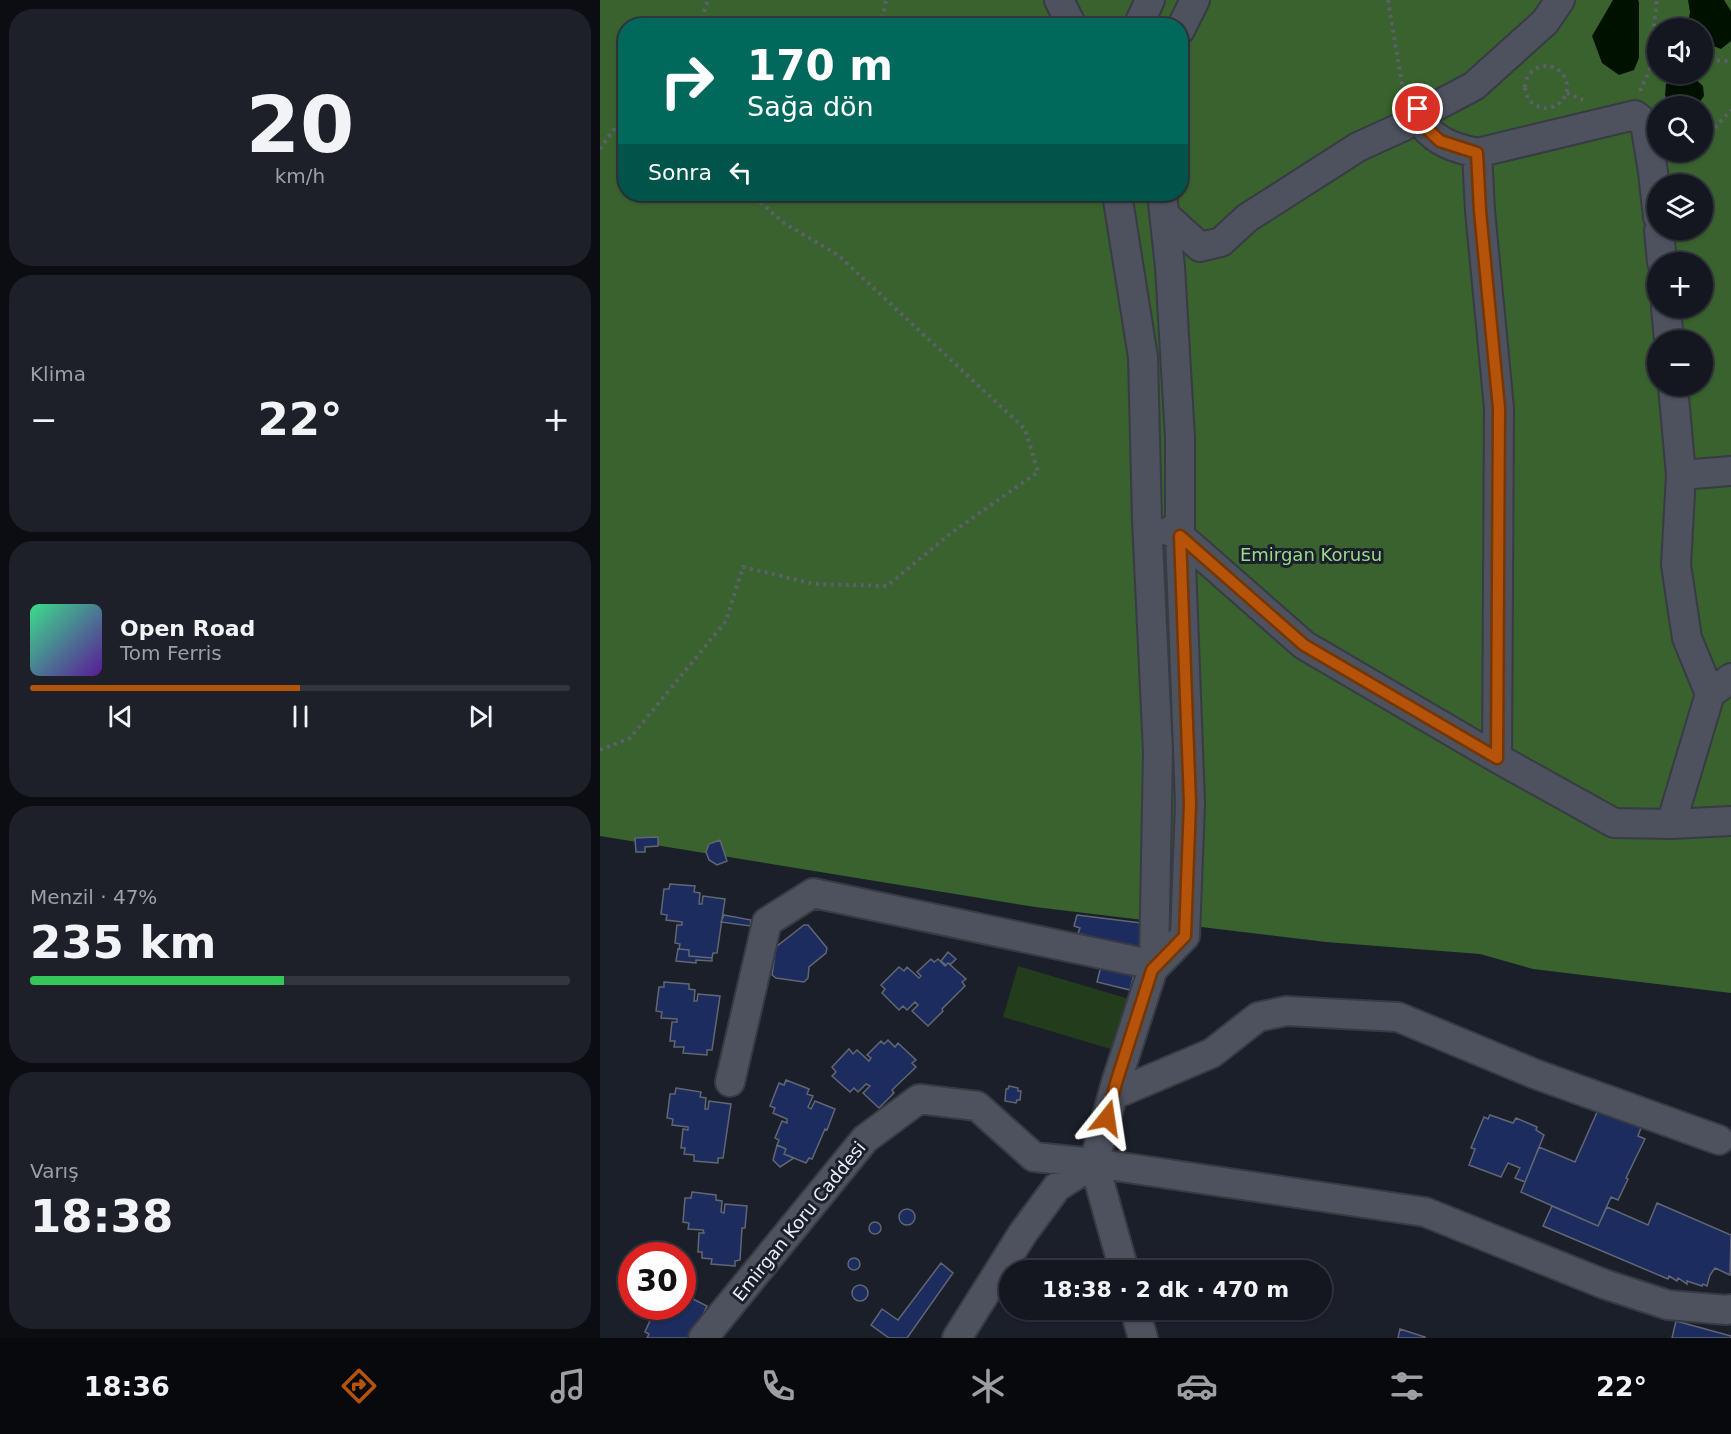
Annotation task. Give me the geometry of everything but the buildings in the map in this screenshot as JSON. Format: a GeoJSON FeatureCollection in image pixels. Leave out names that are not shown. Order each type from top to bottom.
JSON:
{"type":"FeatureCollection","features":[{"type":"Feature","properties":{"kind":"street"},"geometry":{"type":"LineString","coordinates":[[1059,0],[1068,18]]}},
{"type":"Feature","properties":{"kind":"street"},"geometry":{"type":"LineString","coordinates":[[1142,18],[1150,0]]}},
{"type":"Feature","properties":{"kind":"street"},"geometry":{"type":"LineString","coordinates":[[1186,18],[1196,0]]}},
{"type":"Feature","properties":{"kind":"street"},"geometry":{"type":"LineString","coordinates":[[1164,204],[1200,247],[1221,242],[1247,218],[1358,147],[1474,86],[1545,22],[1560,0]]}},
{"type":"Feature","properties":{"kind":"street"},"geometry":{"type":"LineString","coordinates":[[1414,118],[1440,141],[1477,153],[1635,115],[1646,123],[1653,174]]}},
{"type":"Feature","properties":{"kind":"street"},"geometry":{"type":"LineString","coordinates":[[1477,153],[1480,211],[1499,408],[1497,758]]}},
{"type":"Feature","properties":{"kind":"street"},"geometry":{"type":"LineString","coordinates":[[1118,201],[1143,357],[1147,520],[1158,752],[1153,968],[1094,1163],[1121,1260]]}},
{"type":"Feature","properties":{"kind":"street"},"geometry":{"type":"LineString","coordinates":[[1153,968],[1185,936],[1190,803],[1180,536],[1180,438],[1164,204]]}},
{"type":"Feature","properties":{"kind":"street"},"geometry":{"type":"LineString","coordinates":[[1671,824],[1721,686],[1687,638],[1676,565],[1681,475],[1674,396]]}},
{"type":"Feature","properties":{"kind":"street"},"geometry":{"type":"LineString","coordinates":[[1681,475],[1731,471]]}},
{"type":"Feature","properties":{"kind":"street"},"geometry":{"type":"LineString","coordinates":[[1147,520],[1180,536],[1304,645],[1497,758],[1614,823],[1671,824],[1731,821]]}},
{"type":"Feature","properties":{"kind":"street"},"geometry":{"type":"LineString","coordinates":[[730,1082],[767,922],[813,893],[1153,968]]}},
{"type":"Feature","properties":{"kind":"street"},"geometry":{"type":"LineString","coordinates":[[1113,1095],[1212,1053],[1258,1017],[1286,1011],[1398,1017],[1535,1074],[1719,1140]]}},
{"type":"Feature","properties":{"kind":"street","name":"Emirgan Koru Caddesi"},"geometry":{"type":"LineString","coordinates":[[703,1338],[865,1139],[919,1099],[977,1106],[1034,1157],[1094,1163],[1425,1212],[1604,1284],[1668,1305],[1731,1309]]}},
{"type":"Feature","properties":{"kind":"street"},"geometry":{"type":"LineString","coordinates":[[957,1338],[1023,1233],[1057,1187],[1094,1163]]}},
{"type":"Feature","properties":{"kind":"street"},"geometry":{"type":"LineString","coordinates":[[1138,1320],[1143,1338]]}},
{"type":"Feature","properties":{"kind":"path"},"geometry":{"type":"LineString","coordinates":[[702,18],[708,0]]}},
{"type":"Feature","properties":{"kind":"path"},"geometry":{"type":"LineString","coordinates":[[882,18],[886,0]]}},
{"type":"Feature","properties":{"kind":"path"},"geometry":{"type":"LineString","coordinates":[[1388,0],[1414,118]]}},
{"type":"Feature","properties":{"kind":"path"},"geometry":{"type":"LineString","coordinates":[[1655,18],[1657,0]]}},
{"type":"Feature","properties":{"kind":"path"},"geometry":{"type":"LineString","coordinates":[[1713,60],[1729,61]]}},
{"type":"Feature","properties":{"kind":"path"},"geometry":{"type":"LineString","coordinates":[[1544,66],[1557,69],[1566,79],[1567,93],[1558,104],[1552,107],[1539,106],[1532,102],[1526,91],[1526,84],[1532,71],[1544,66]]}},
{"type":"Feature","properties":{"kind":"path"},"geometry":{"type":"LineString","coordinates":[[1638,97],[1647,74]]}},
{"type":"Feature","properties":{"kind":"path"},"geometry":{"type":"LineString","coordinates":[[1713,130],[1731,110]]}},
{"type":"Feature","properties":{"kind":"path"},"geometry":{"type":"LineString","coordinates":[[600,149],[618,123]]}},
{"type":"Feature","properties":{"kind":"path"},"geometry":{"type":"LineString","coordinates":[[600,750],[630,738],[726,621],[743,567],[814,584],[887,586],[951,533],[1038,472],[1025,429],[838,255],[784,223],[759,201]]}},
{"type":"Feature","properties":{"kind":"green space","name":"Emirgan Korusu"},"geometry":{"type":"Polygon","coordinates":[[[600,0],[1731,0],[1731,993],[1533,969],[1480,954],[1326,942],[1035,907],[600,836],[600,0]]]}},
{"type":"Feature","properties":{"kind":"green space"},"geometry":{"type":"Polygon","coordinates":[[[1018,966],[1129,999],[1114,1050],[1003,1017],[1018,966]]]}},
{"type":"Feature","properties":{"kind":"shaded area"},"geometry":{"type":"Polygon","coordinates":[[[1613,0],[1638,0],[1639,2],[1639,58],[1634,70],[1619,75],[1602,63],[1592,36],[1613,0]]]}},
{"type":"Feature","properties":{"kind":"shaded area"},"geometry":{"type":"Polygon","coordinates":[[[1688,0],[1724,0],[1731,11],[1731,41],[1721,49],[1713,46],[1713,18],[1689,18],[1688,0]]]}},
{"type":"Feature","properties":{"kind":"shaded area"},"geometry":{"type":"Polygon","coordinates":[[[1666,84],[1701,84],[1703,86],[1704,96],[1665,95],[1666,84]]]}},
{"type":"Feature","properties":{"kind":"route"},"geometry":{"type":"LineString","coordinates":[[1107,1118],[1152,970],[1185,936],[1190,803],[1180,536],[1304,645],[1497,758],[1499,408],[1480,211],[1477,153],[1440,141],[1423,125],[1425,119],[1423,113],[1418,109]]}}]}
